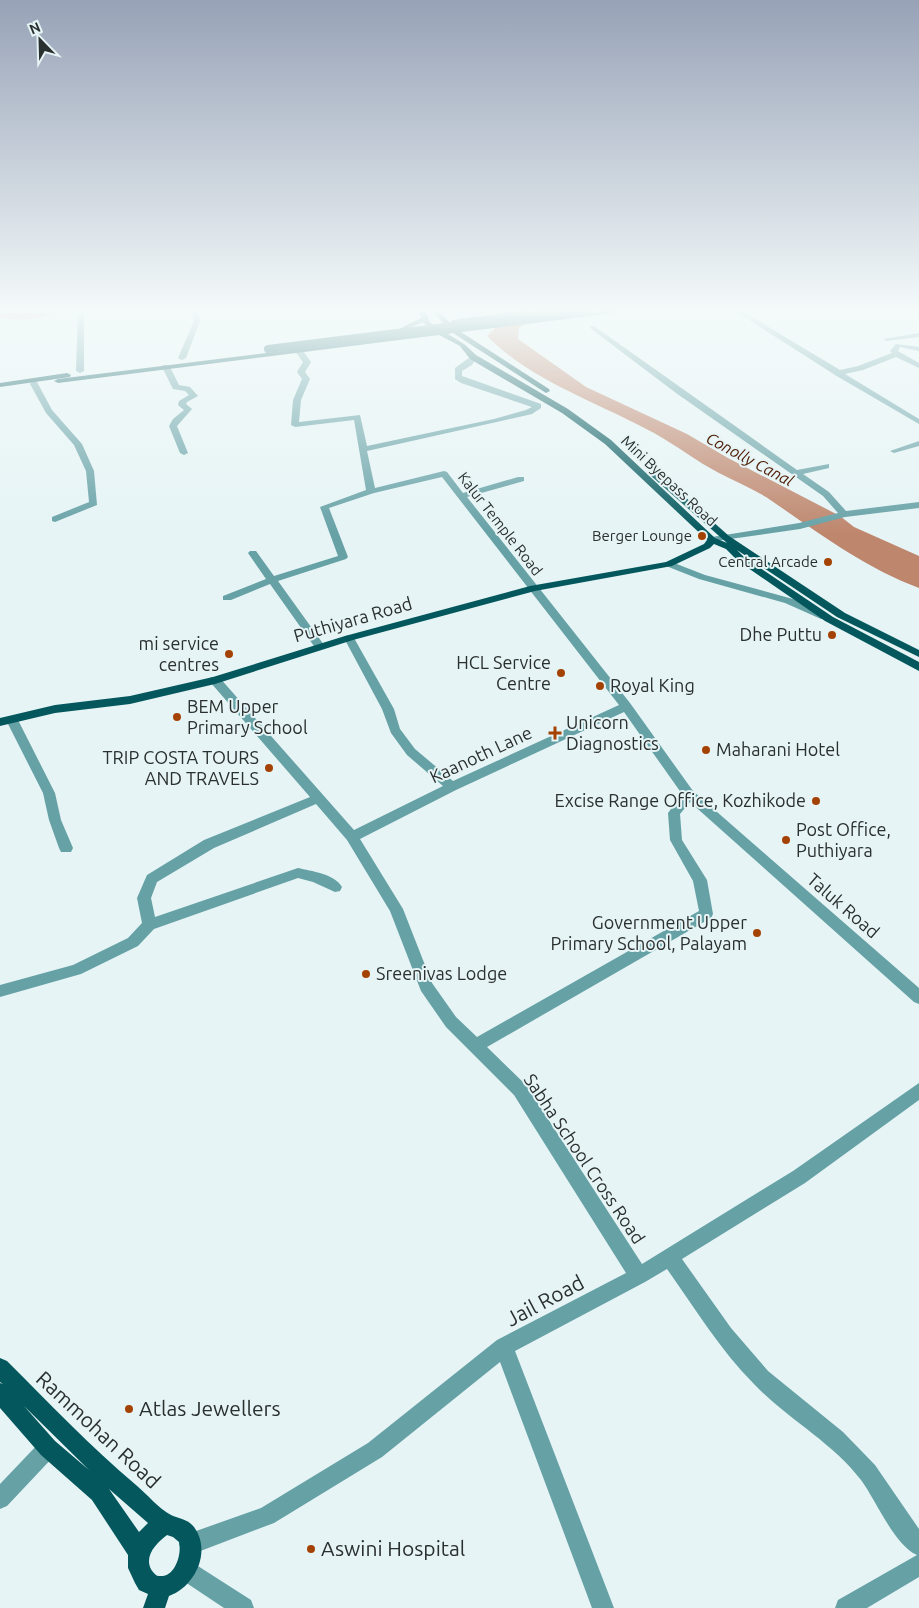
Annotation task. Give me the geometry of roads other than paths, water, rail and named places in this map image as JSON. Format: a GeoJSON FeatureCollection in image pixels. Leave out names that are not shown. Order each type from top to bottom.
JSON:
{"type":"FeatureCollection","features":[{"type":"Feature","properties":{"kind":"main road"},"geometry":{"type":"LineString","coordinates":[[0,389],[34,384]]}},
{"type":"Feature","properties":{"kind":"main road","name":"Mini Byepass Road"},"geometry":{"type":"LineString","coordinates":[[519,384],[565,411],[608,442],[712,540],[729,547],[741,559],[829,619],[919,667]]}},
{"type":"Feature","properties":{"kind":"main road"},"geometry":{"type":"LineString","coordinates":[[536,384],[574,409],[623,447],[726,538],[842,615],[919,654]]}},
{"type":"Feature","properties":{"kind":"main road","name":"Puthiyara Road"},"geometry":{"type":"LineString","coordinates":[[6,721],[54,709],[130,700],[215,680],[349,638],[534,588],[669,564],[707,546],[712,540]]}},
{"type":"Feature","properties":{"kind":"main road","name":"Rammohan Road"},"geometry":{"type":"LineString","coordinates":[[0,1368],[107,1474],[165,1524]]}},
{"type":"Feature","properties":{"kind":"main road"},"geometry":{"type":"LineString","coordinates":[[0,1393],[48,1448],[98,1493],[140,1554]]}},
{"type":"Feature","properties":{"kind":"main road"},"geometry":{"type":"LineString","coordinates":[[165,1524],[177,1525],[186,1532],[190,1544],[190,1556],[187,1570],[158,1598],[139,1569],[140,1554],[150,1534],[165,1524]]}},
{"type":"Feature","properties":{"kind":"street"},"geometry":{"type":"LineString","coordinates":[[34,384],[50,411],[78,444],[90,471],[94,503],[55,519]]}},
{"type":"Feature","properties":{"kind":"street"},"geometry":{"type":"LineString","coordinates":[[175,384],[176,387],[187,389],[194,396],[183,401],[182,405],[188,409],[186,414],[174,420],[173,426],[184,453]]}},
{"type":"Feature","properties":{"kind":"street"},"geometry":{"type":"LineString","coordinates":[[227,598],[272,580],[343,557],[324,507],[370,491],[357,417],[294,425],[297,400],[304,384]]}},
{"type":"Feature","properties":{"kind":"street"},"geometry":{"type":"LineString","coordinates":[[363,449],[495,421],[529,412],[538,406],[473,384]]}},
{"type":"Feature","properties":{"kind":"street"},"geometry":{"type":"LineString","coordinates":[[670,384],[826,494],[844,514]]}},
{"type":"Feature","properties":{"kind":"street"},"geometry":{"type":"LineString","coordinates":[[855,384],[919,422]]}},
{"type":"Feature","properties":{"kind":"street"},"geometry":{"type":"LineString","coordinates":[[894,451],[919,443]]}},
{"type":"Feature","properties":{"kind":"street"},"geometry":{"type":"LineString","coordinates":[[796,473],[826,466]]}},
{"type":"Feature","properties":{"kind":"street","name":"Kalur Temple Road"},"geometry":{"type":"LineString","coordinates":[[370,491],[444,474],[534,588]]}},
{"type":"Feature","properties":{"kind":"street"},"geometry":{"type":"LineString","coordinates":[[460,496],[521,479]]}},
{"type":"Feature","properties":{"kind":"street"},"geometry":{"type":"LineString","coordinates":[[712,540],[800,526],[844,514],[919,505]]}},
{"type":"Feature","properties":{"kind":"street"},"geometry":{"type":"LineString","coordinates":[[253,554],[320,647]]}},
{"type":"Feature","properties":{"kind":"street"},"geometry":{"type":"LineString","coordinates":[[669,564],[702,577],[789,601],[829,619]]}},
{"type":"Feature","properties":{"kind":"street","name":"Taluk Road"},"geometry":{"type":"LineString","coordinates":[[534,588],[626,706],[689,794],[919,997]]}},
{"type":"Feature","properties":{"kind":"street"},"geometry":{"type":"LineString","coordinates":[[349,638],[388,709],[395,730],[411,752],[452,788]]}},
{"type":"Feature","properties":{"kind":"street","name":"Sabha School Cross Road"},"geometry":{"type":"LineString","coordinates":[[215,680],[352,837],[396,910],[426,986],[451,1022],[520,1090],[639,1276]]}},
{"type":"Feature","properties":{"kind":"street","name":"Kaanoth Lane"},"geometry":{"type":"LineString","coordinates":[[352,837],[626,706]]}},
{"type":"Feature","properties":{"kind":"street"},"geometry":{"type":"LineString","coordinates":[[6,721],[49,793],[55,820],[66,848]]}},
{"type":"Feature","properties":{"kind":"street"},"geometry":{"type":"LineString","coordinates":[[476,1046],[706,914],[700,880],[676,840],[674,813],[689,794]]}},
{"type":"Feature","properties":{"kind":"street"},"geometry":{"type":"LineString","coordinates":[[149,925],[144,898],[152,879],[208,844],[317,799]]}},
{"type":"Feature","properties":{"kind":"street"},"geometry":{"type":"LineString","coordinates":[[0,992],[76,970],[133,942],[149,925],[298,873],[316,877],[335,887]]}},
{"type":"Feature","properties":{"kind":"street","name":"Jail Road"},"geometry":{"type":"LineString","coordinates":[[190,1544],[267,1516],[375,1450],[504,1348],[639,1276],[670,1257],[799,1177],[919,1091]]}},
{"type":"Feature","properties":{"kind":"street"},"geometry":{"type":"LineString","coordinates":[[670,1257],[742,1358],[763,1380],[849,1450],[866,1468],[909,1536],[919,1545]]}},
{"type":"Feature","properties":{"kind":"street"},"geometry":{"type":"LineString","coordinates":[[504,1348],[602,1608]]}},
{"type":"Feature","properties":{"kind":"street"},"geometry":{"type":"LineString","coordinates":[[0,1499],[48,1448]]}},
{"type":"Feature","properties":{"kind":"street"},"geometry":{"type":"LineString","coordinates":[[846,1608],[919,1566]]}},
{"type":"Feature","properties":{"kind":"street"},"geometry":{"type":"LineString","coordinates":[[187,1570],[237,1602],[243,1608]]}},
{"type":"Feature","properties":{"kind":"place","name":"Berger Lounge"},"geometry":{"type":"Point","coordinates":[702,536]}},
{"type":"Feature","properties":{"kind":"place","name":"Central Arcade"},"geometry":{"type":"Point","coordinates":[828,562]}},
{"type":"Feature","properties":{"kind":"place","name":"Dhe Puttu"},"geometry":{"type":"Point","coordinates":[832,635]}},
{"type":"Feature","properties":{"kind":"place","name":"mi service centres"},"geometry":{"type":"Point","coordinates":[229,654]}},
{"type":"Feature","properties":{"kind":"place","name":"HCL Service Centre"},"geometry":{"type":"Point","coordinates":[561,673]}},
{"type":"Feature","properties":{"kind":"place","name":"Royal King"},"geometry":{"type":"Point","coordinates":[600,686]}},
{"type":"Feature","properties":{"kind":"place","name":"BEM Upper Primary School"},"geometry":{"type":"Point","coordinates":[177,717]}},
{"type":"Feature","properties":{"kind":"place","name":"Unicorn Diagnostics"},"geometry":{"type":"Point","coordinates":[555,733]}},
{"type":"Feature","properties":{"kind":"place","name":"Maharani Hotel"},"geometry":{"type":"Point","coordinates":[706,750]}},
{"type":"Feature","properties":{"kind":"place","name":"TRIP COSTA TOURS AND TRAVELS"},"geometry":{"type":"Point","coordinates":[269,768]}},
{"type":"Feature","properties":{"kind":"place","name":"Excise Range Office, Kozhikode"},"geometry":{"type":"Point","coordinates":[816,801]}},
{"type":"Feature","properties":{"kind":"place","name":"Post Office, Puthiyara"},"geometry":{"type":"Point","coordinates":[786,840]}},
{"type":"Feature","properties":{"kind":"place","name":"Government Upper Primary School, Palayam"},"geometry":{"type":"Point","coordinates":[757,933]}},
{"type":"Feature","properties":{"kind":"place","name":"Sreenivas Lodge"},"geometry":{"type":"Point","coordinates":[366,974]}},
{"type":"Feature","properties":{"kind":"place","name":"Atlas Jewellers"},"geometry":{"type":"Point","coordinates":[129,1409]}},
{"type":"Feature","properties":{"kind":"place","name":"Aswini Hospital"},"geometry":{"type":"Point","coordinates":[311,1549]}},
{"type":"Feature","properties":{"kind":"water label","name":"Conolly Canal"},"geometry":{"type":"Point","coordinates":[750,459]}}]}
